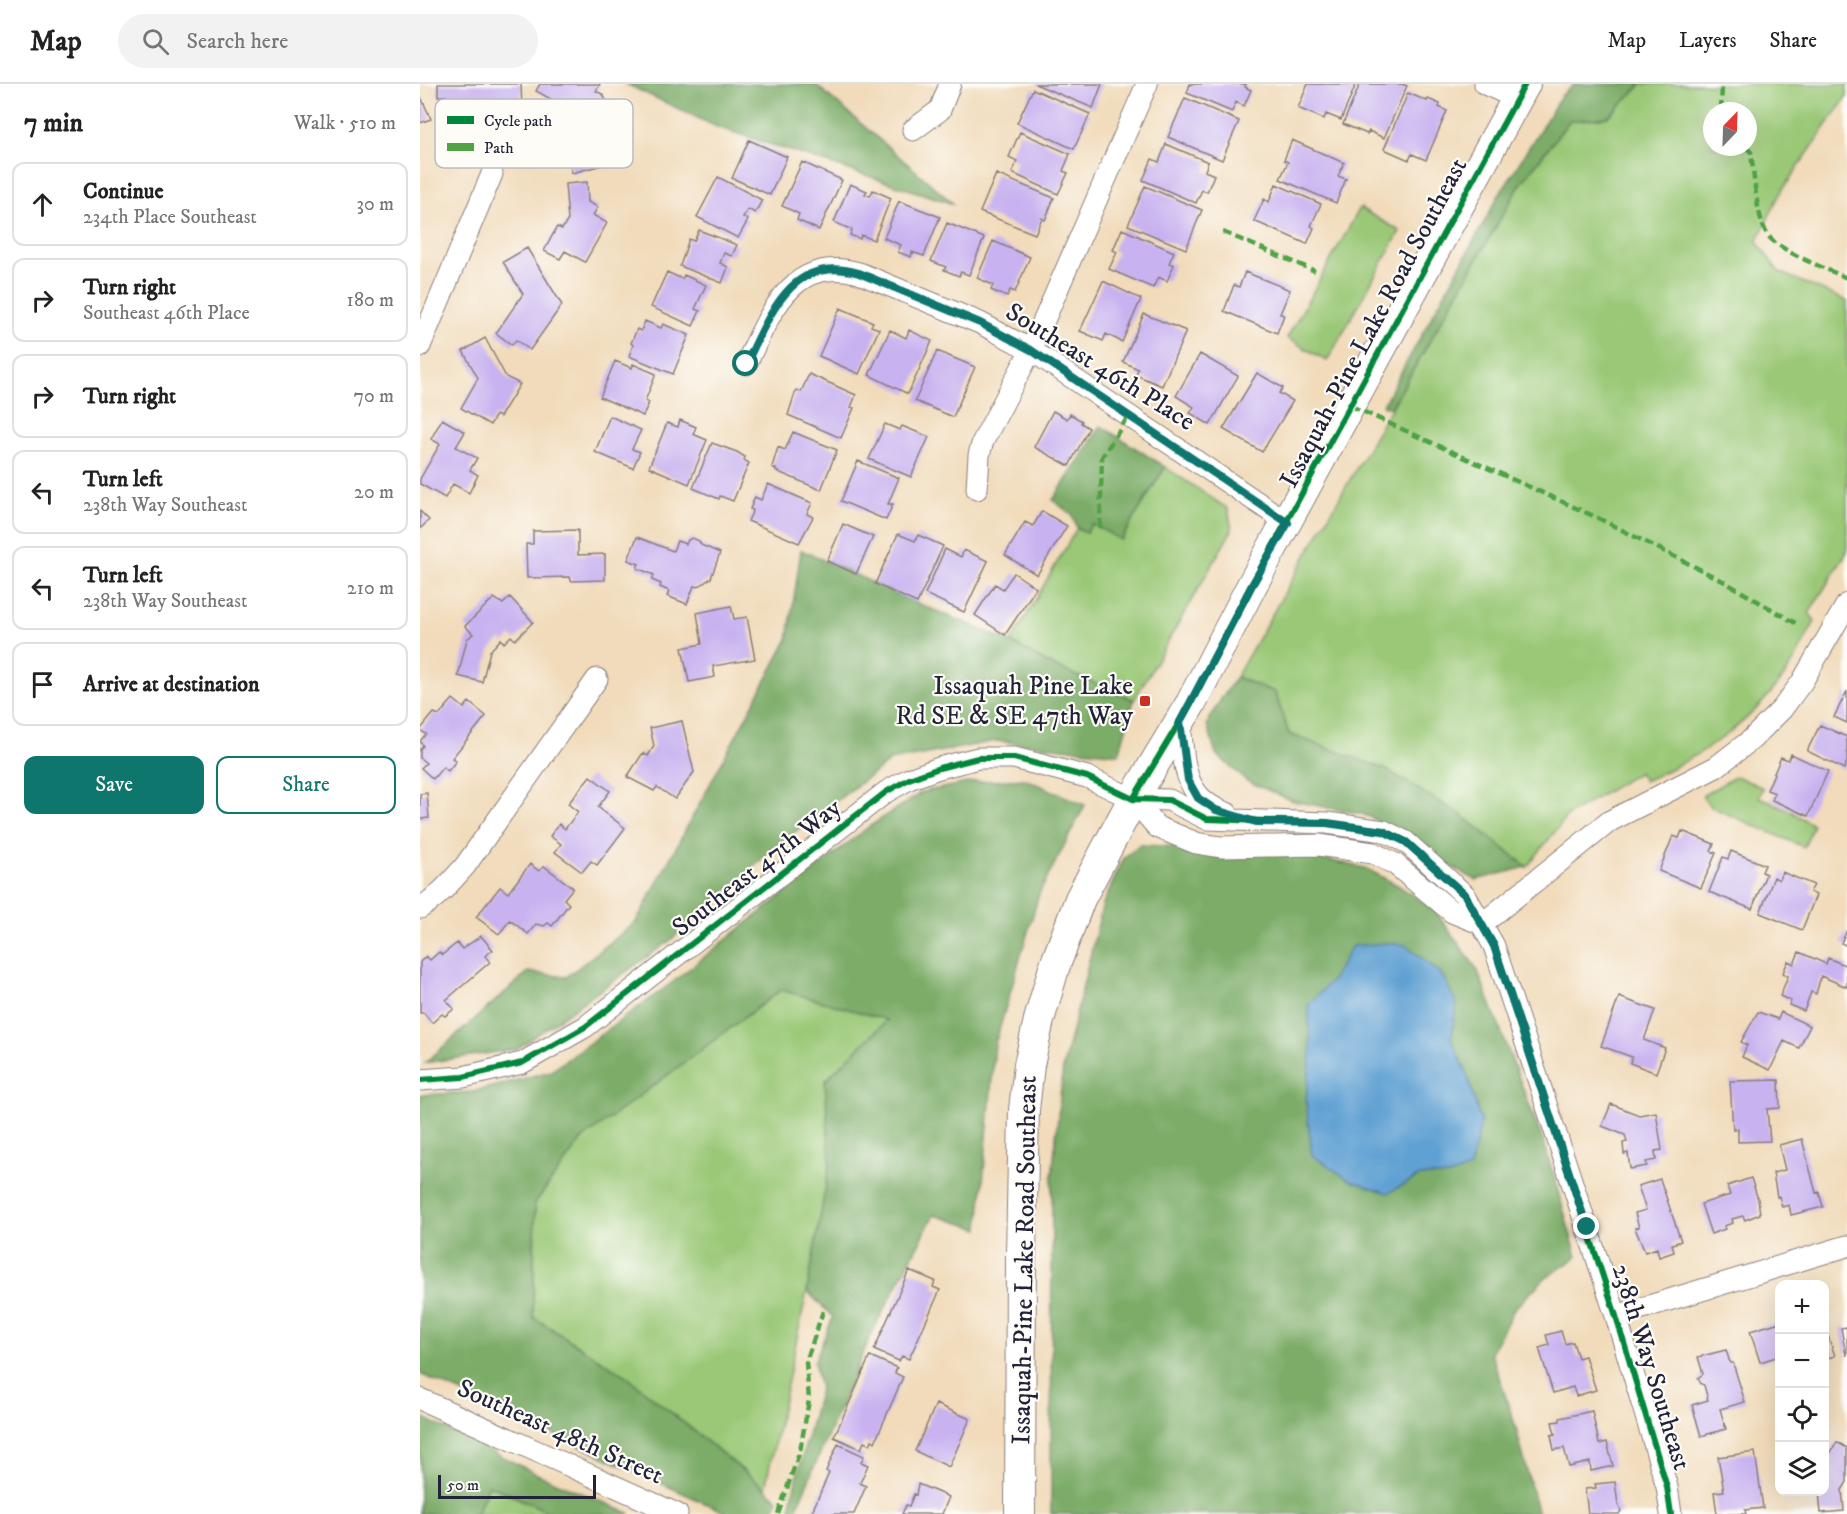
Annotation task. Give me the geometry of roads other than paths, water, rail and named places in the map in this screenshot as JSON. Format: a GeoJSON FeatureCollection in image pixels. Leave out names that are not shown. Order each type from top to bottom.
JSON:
{"type":"FeatureCollection","features":[{"type":"Feature","properties":{"kind":"main road","name":"Issaquah-Pine Lake Road Southeast"},"geometry":{"type":"LineString","coordinates":[[1020,1514],[1024,1110],[1029,1065],[1054,968],[1080,899],[1133,799],[1180,722],[1252,585],[1288,523],[1522,91]]}},
{"type":"Feature","properties":{"kind":"street"},"geometry":{"type":"LineString","coordinates":[[913,130],[940,110],[950,84]]}},
{"type":"Feature","properties":{"kind":"street"},"geometry":{"type":"LineString","coordinates":[[977,489],[979,455],[983,441],[1031,350],[1147,84]]}},
{"type":"Feature","properties":{"kind":"street"},"geometry":{"type":"LineString","coordinates":[[1485,84],[1522,91]]}},
{"type":"Feature","properties":{"kind":"street"},"geometry":{"type":"LineString","coordinates":[[420,346],[492,174]]}},
{"type":"Feature","properties":{"kind":"street","name":"Southeast 46th Place"},"geometry":{"type":"LineString","coordinates":[[746,364],[777,303],[804,277],[827,270],[845,269],[859,273],[980,323],[1031,350],[1288,523]]}},
{"type":"Feature","properties":{"kind":"street"},"geometry":{"type":"LineString","coordinates":[[1133,799],[1157,827],[1196,843],[1221,846],[1319,845],[1373,853],[1395,864],[1452,912],[1482,924],[1610,821],[1716,767],[1751,740],[1782,709],[1802,682],[1847,604]]}},
{"type":"Feature","properties":{"kind":"street"},"geometry":{"type":"LineString","coordinates":[[420,908],[449,885],[465,866],[597,679]]}},
{"type":"Feature","properties":{"kind":"street","name":"238th Way Southeast"},"geometry":{"type":"LineString","coordinates":[[1180,722],[1188,780],[1198,798],[1216,810],[1256,822]]}},
{"type":"Feature","properties":{"kind":"street","name":"Southeast 47th Way"},"geometry":{"type":"LineString","coordinates":[[420,1080],[463,1077],[522,1063],[585,1027],[886,792],[909,779],[978,758],[1014,758],[1087,777],[1133,799]]}},
{"type":"Feature","properties":{"kind":"street","name":"238th Way Southeast"},"geometry":{"type":"LineString","coordinates":[[1133,799],[1169,800],[1207,819],[1327,823],[1383,831],[1406,842],[1465,895],[1494,946],[1506,981],[1616,1316],[1667,1487],[1671,1514]]}},
{"type":"Feature","properties":{"kind":"street"},"geometry":{"type":"LineString","coordinates":[[1616,1316],[1847,1246]]}},
{"type":"Feature","properties":{"kind":"street","name":"Southeast 48th Street"},"geometry":{"type":"LineString","coordinates":[[420,1399],[677,1514]]}},
{"type":"Feature","properties":{"kind":"water"},"geometry":{"type":"Polygon","coordinates":[[[1386,943],[1406,945],[1442,975],[1457,1004],[1451,1039],[1466,1071],[1481,1122],[1470,1168],[1449,1176],[1420,1176],[1388,1193],[1351,1181],[1312,1155],[1306,1101],[1311,1054],[1308,1005],[1332,980],[1352,946],[1386,943]]]}},
{"type":"Feature","properties":{"kind":"place","name":"Issaquah Pine Lake Rd SE & SE 47th Way"},"geometry":{"type":"Point","coordinates":[1145,701]}}]}
